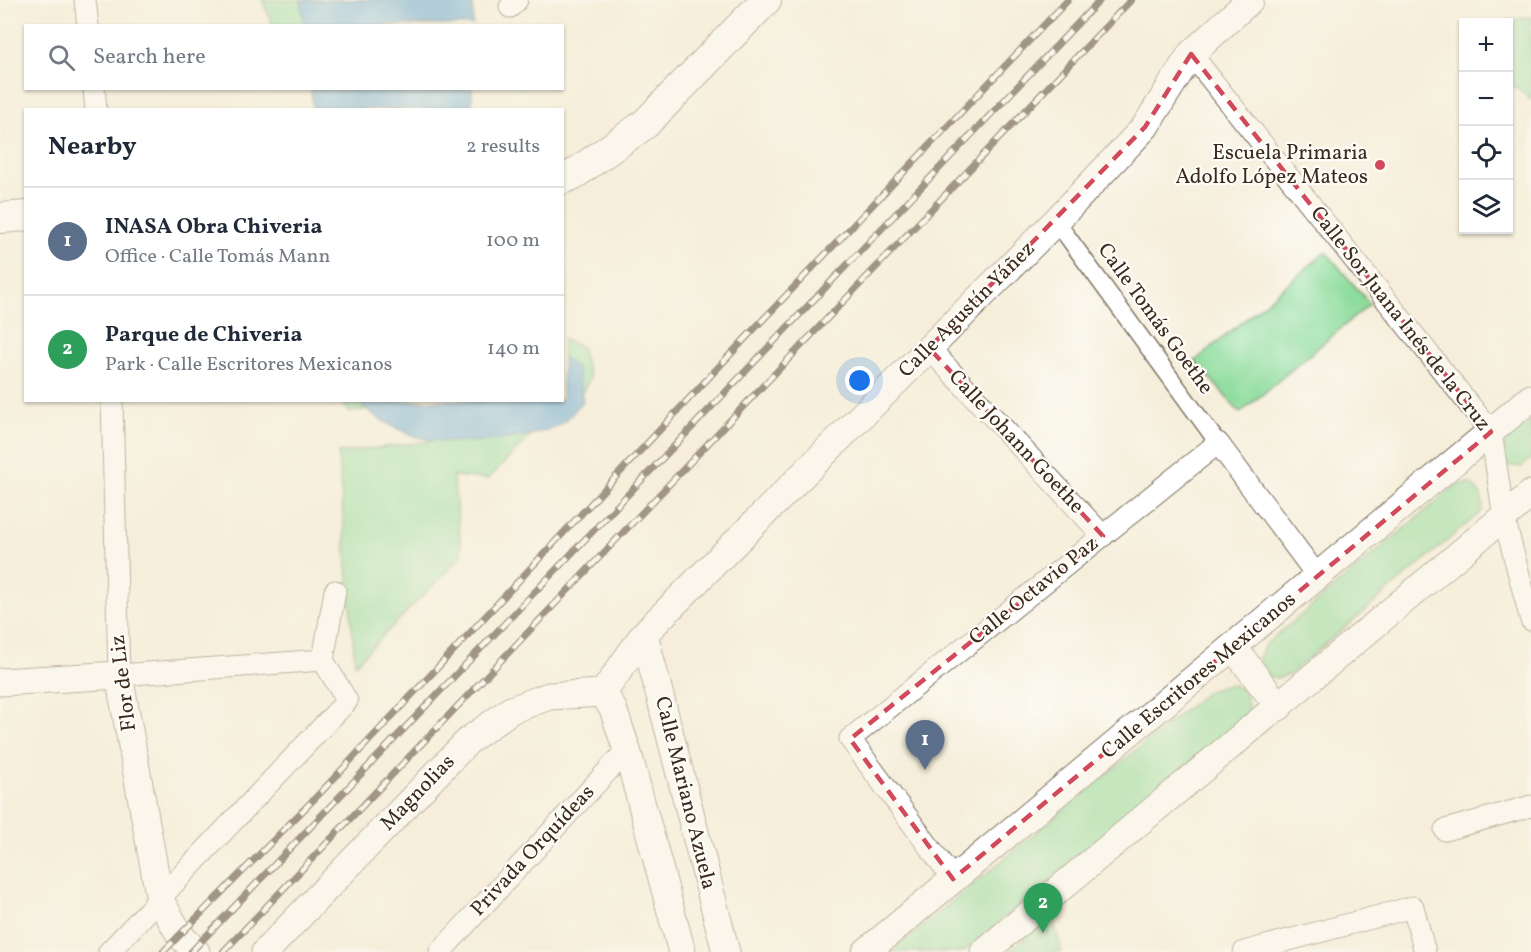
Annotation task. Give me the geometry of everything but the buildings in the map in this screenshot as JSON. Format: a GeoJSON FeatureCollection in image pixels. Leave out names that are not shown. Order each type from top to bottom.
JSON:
{"type":"FeatureCollection","features":[{"type":"Feature","properties":{"kind":"main road"},"geometry":{"type":"LineString","coordinates":[[564,178],[573,176],[645,124],[766,0]]}},
{"type":"Feature","properties":{"kind":"main road"},"geometry":{"type":"LineString","coordinates":[[0,218],[24,216]]}},
{"type":"Feature","properties":{"kind":"street"},"geometry":{"type":"LineString","coordinates":[[85,0],[88,24]]}},
{"type":"Feature","properties":{"kind":"street","name":"Calle Agustín Yáñez"},"geometry":{"type":"LineString","coordinates":[[603,693],[644,634],[1056,221],[1145,127],[1191,54],[1250,0]]}},
{"type":"Feature","properties":{"kind":"street","name":"Calle Sor Juana Inés de la Cruz"},"geometry":{"type":"LineString","coordinates":[[1191,54],[1491,432],[1504,518],[1531,620]]}},
{"type":"Feature","properties":{"kind":"street"},"geometry":{"type":"LineString","coordinates":[[94,90],[96,108]]}},
{"type":"Feature","properties":{"kind":"street","name":"Calle Tomás Goethe"},"geometry":{"type":"LineString","coordinates":[[1056,221],[1218,443]]}},
{"type":"Feature","properties":{"kind":"street","name":"Calle Johann Goethe"},"geometry":{"type":"LineString","coordinates":[[929,348],[1103,536]]}},
{"type":"Feature","properties":{"kind":"street","name":"Calle Escritores Mexicanos"},"geometry":{"type":"LineString","coordinates":[[866,952],[1531,398]]}},
{"type":"Feature","properties":{"kind":"street","name":"Flor de Liz"},"geometry":{"type":"LineString","coordinates":[[112,402],[119,675],[160,900],[180,935],[196,952]]}},
{"type":"Feature","properties":{"kind":"street"},"geometry":{"type":"LineString","coordinates":[[1218,443],[1318,577]]}},
{"type":"Feature","properties":{"kind":"street","name":"Calle Octavio Paz"},"geometry":{"type":"LineString","coordinates":[[953,879],[850,739],[1218,443]]}},
{"type":"Feature","properties":{"kind":"street"},"geometry":{"type":"LineString","coordinates":[[984,952],[1531,494]]}},
{"type":"Feature","properties":{"kind":"street"},"geometry":{"type":"LineString","coordinates":[[109,952],[347,701],[323,660],[335,591]]}},
{"type":"Feature","properties":{"kind":"street","name":"Calle Mariano Azuela"},"geometry":{"type":"LineString","coordinates":[[644,634],[726,952]]}},
{"type":"Feature","properties":{"kind":"street"},"geometry":{"type":"LineString","coordinates":[[1233,648],[1279,707]]}},
{"type":"Feature","properties":{"kind":"street"},"geometry":{"type":"LineString","coordinates":[[0,682],[323,660]]}},
{"type":"Feature","properties":{"kind":"street","name":"Calle Mariano Azuela"},"geometry":{"type":"LineString","coordinates":[[603,693],[613,709],[627,750],[682,952]]}},
{"type":"Feature","properties":{"kind":"street","name":"Magnolias"},"geometry":{"type":"LineString","coordinates":[[265,952],[468,741],[511,710],[549,696],[603,693]]}},
{"type":"Feature","properties":{"kind":"street","name":"Privada Orquídeas"},"geometry":{"type":"LineString","coordinates":[[440,952],[627,750]]}},
{"type":"Feature","properties":{"kind":"street"},"geometry":{"type":"LineString","coordinates":[[1445,830],[1531,806]]}},
{"type":"Feature","properties":{"kind":"street"},"geometry":{"type":"LineString","coordinates":[[1244,952],[1413,907],[1425,952]]}},
{"type":"Feature","properties":{"kind":"highlighted area"},"geometry":{"type":"Polygon","coordinates":[[[1191,54],[1491,432],[953,879],[850,739],[1103,536],[929,348],[1145,127],[1191,54]]]}},
{"type":"Feature","properties":{"kind":"green space"},"geometry":{"type":"Polygon","coordinates":[[[262,0],[446,0],[446,24],[273,24],[262,0]]]}},
{"type":"Feature","properties":{"kind":"green space"},"geometry":{"type":"Polygon","coordinates":[[[1531,17],[1531,100],[1513,85],[1513,20],[1531,17]]]}},
{"type":"Feature","properties":{"kind":"green space"},"geometry":{"type":"Polygon","coordinates":[[[1326,252],[1370,304],[1240,413],[1195,361],[1326,252]]]}},
{"type":"Feature","properties":{"kind":"green space"},"geometry":{"type":"Polygon","coordinates":[[[564,339],[581,347],[590,378],[579,399],[554,412],[488,479],[453,476],[462,556],[355,664],[338,453],[432,441],[425,427],[389,405],[350,413],[342,402],[564,402],[564,339]]]}},
{"type":"Feature","properties":{"kind":"green space"},"geometry":{"type":"Polygon","coordinates":[[[1531,420],[1531,459],[1521,467],[1506,465],[1503,457],[1505,444],[1513,434],[1531,420]]]}},
{"type":"Feature","properties":{"kind":"green space"},"geometry":{"type":"Polygon","coordinates":[[[1469,483],[1481,495],[1482,511],[1289,675],[1276,678],[1263,674],[1259,658],[1264,646],[1456,485],[1469,483]]]}},
{"type":"Feature","properties":{"kind":"green space"},"geometry":{"type":"Polygon","coordinates":[[[1231,684],[1244,691],[1249,710],[1241,724],[963,952],[891,952],[1208,691],[1231,684]]]}},
{"type":"Feature","properties":{"kind":"green space"},"geometry":{"type":"Polygon","coordinates":[[[1052,915],[1062,952],[1008,952],[1052,915]]]}},
{"type":"Feature","properties":{"kind":"water"},"geometry":{"type":"Polygon","coordinates":[[[301,0],[473,0],[473,24],[304,24],[301,0]]]}},
{"type":"Feature","properties":{"kind":"water"},"geometry":{"type":"Polygon","coordinates":[[[311,90],[472,90],[472,108],[313,108],[311,90]]]}},
{"type":"Feature","properties":{"kind":"water"},"geometry":{"type":"Polygon","coordinates":[[[564,358],[577,369],[583,401],[564,422],[551,429],[489,441],[426,439],[405,432],[370,412],[360,402],[564,402],[564,358]]]}},
{"type":"Feature","properties":{"kind":"railway"},"geometry":{"type":"LineString","coordinates":[[163,952],[323,790],[756,327],[1068,0]]}},
{"type":"Feature","properties":{"kind":"railway"},"geometry":{"type":"LineString","coordinates":[[191,952],[1100,0]]}},
{"type":"Feature","properties":{"kind":"railway"},"geometry":{"type":"LineString","coordinates":[[223,952],[1131,0]]}},
{"type":"Feature","properties":{"kind":"place","name":"Escuela Primaria Adolfo López Mateos"},"geometry":{"type":"Point","coordinates":[1380,165]}},
{"type":"Feature","properties":{"kind":"place","name":"INASA Obra Chiveria"},"geometry":{"type":"Point","coordinates":[925,770]}},
{"type":"Feature","properties":{"kind":"place","name":"Parque de Chiveria"},"geometry":{"type":"Point","coordinates":[1043,933]}}]}
